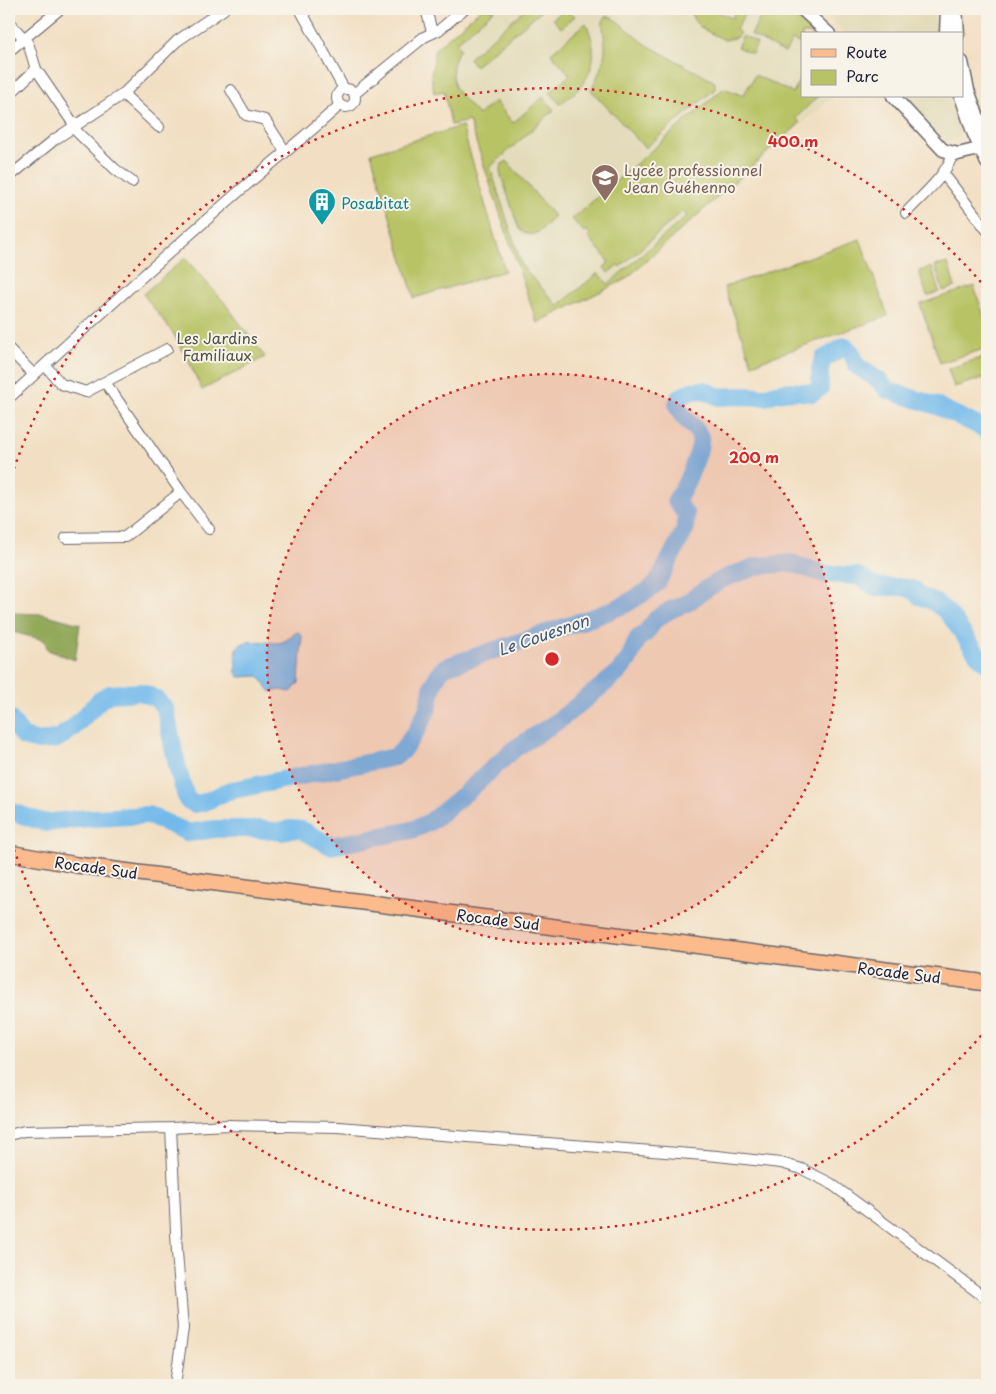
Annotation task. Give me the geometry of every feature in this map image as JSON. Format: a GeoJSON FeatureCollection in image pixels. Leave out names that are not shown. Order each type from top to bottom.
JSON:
{"type":"FeatureCollection","features":[{"type":"Feature","properties":{"kind":"main road","name":"Rocade Sud"},"geometry":{"type":"LineString","coordinates":[[9,853],[87,866],[987,983]]}},
{"type":"Feature","properties":{"kind":"street"},"geometry":{"type":"LineString","coordinates":[[9,51],[60,9]]}},
{"type":"Feature","properties":{"kind":"street"},"geometry":{"type":"LineString","coordinates":[[9,178],[54,140],[123,94],[177,41],[224,9]]}},
{"type":"Feature","properties":{"kind":"street"},"geometry":{"type":"LineString","coordinates":[[300,9],[344,89]]}},
{"type":"Feature","properties":{"kind":"street"},"geometry":{"type":"LineString","coordinates":[[426,9],[432,32]]}},
{"type":"Feature","properties":{"kind":"street"},"geometry":{"type":"LineString","coordinates":[[354,94],[424,37],[439,30],[464,9]]}},
{"type":"Feature","properties":{"kind":"street"},"geometry":{"type":"LineString","coordinates":[[802,9],[827,32]]}},
{"type":"Feature","properties":{"kind":"street"},"geometry":{"type":"LineString","coordinates":[[946,32],[947,9]]}},
{"type":"Feature","properties":{"kind":"street"},"geometry":{"type":"LineString","coordinates":[[956,9],[958,32]]}},
{"type":"Feature","properties":{"kind":"street"},"geometry":{"type":"LineString","coordinates":[[9,22],[28,43],[36,69],[74,127],[116,170],[132,182]]}},
{"type":"Feature","properties":{"kind":"street"},"geometry":{"type":"LineString","coordinates":[[9,94],[36,69]]}},
{"type":"Feature","properties":{"kind":"street"},"geometry":{"type":"LineString","coordinates":[[964,71],[985,146],[987,163]]}},
{"type":"Feature","properties":{"kind":"street"},"geometry":{"type":"LineString","coordinates":[[344,89],[350,90],[354,94],[355,98],[352,104],[346,107],[340,105],[337,98],[338,94],[344,89]]}},
{"type":"Feature","properties":{"kind":"street"},"geometry":{"type":"LineString","coordinates":[[231,90],[246,115],[265,120],[285,151]]}},
{"type":"Feature","properties":{"kind":"street"},"geometry":{"type":"LineString","coordinates":[[123,94],[159,127]]}},
{"type":"Feature","properties":{"kind":"street"},"geometry":{"type":"LineString","coordinates":[[895,98],[938,147],[943,150],[953,153],[985,146]]}},
{"type":"Feature","properties":{"kind":"street"},"geometry":{"type":"LineString","coordinates":[[961,98],[985,146]]}},
{"type":"Feature","properties":{"kind":"street"},"geometry":{"type":"LineString","coordinates":[[9,398],[285,151],[316,128],[340,105]]}},
{"type":"Feature","properties":{"kind":"street"},"geometry":{"type":"LineString","coordinates":[[906,213],[944,173],[953,153]]}},
{"type":"Feature","properties":{"kind":"street"},"geometry":{"type":"LineString","coordinates":[[944,173],[987,230]]}},
{"type":"Feature","properties":{"kind":"street"},"geometry":{"type":"LineString","coordinates":[[9,349],[34,374]]}},
{"type":"Feature","properties":{"kind":"street"},"geometry":{"type":"LineString","coordinates":[[45,364],[60,384],[86,392],[167,349]]}},
{"type":"Feature","properties":{"kind":"street"},"geometry":{"type":"LineString","coordinates":[[105,382],[209,529]]}},
{"type":"Feature","properties":{"kind":"street"},"geometry":{"type":"LineString","coordinates":[[66,538],[125,537],[182,492]]}},
{"type":"Feature","properties":{"kind":"street"},"geometry":{"type":"LineString","coordinates":[[9,1136],[24,1131],[227,1125],[338,1127],[717,1156],[782,1163],[802,1169],[830,1183],[987,1299]]}},
{"type":"Feature","properties":{"kind":"street"},"geometry":{"type":"LineString","coordinates":[[171,1128],[183,1328],[175,1385]]}},
{"type":"Feature","properties":{"kind":"shaded area","name":"Lycée professionnel Jean Guéhenno"},"geometry":{"type":"Polygon","coordinates":[[[481,9],[713,9],[733,18],[734,9],[783,9],[801,33],[801,98],[832,98],[626,279],[537,323],[469,121],[451,125],[441,43],[481,9]]]}},
{"type":"Feature","properties":{"kind":"shaded area"},"geometry":{"type":"Polygon","coordinates":[[[821,9],[936,9],[936,32],[843,32],[821,9]]]}},
{"type":"Feature","properties":{"kind":"shaded area"},"geometry":{"type":"Polygon","coordinates":[[[906,98],[952,98],[959,128],[959,137],[948,143],[940,138],[906,98]]]}},
{"type":"Feature","properties":{"kind":"green space"},"geometry":{"type":"Polygon","coordinates":[[[481,9],[495,9],[456,43],[460,49],[454,62],[453,83],[455,87],[478,115],[495,101],[513,123],[543,97],[554,110],[490,167],[522,266],[558,306],[598,273],[608,284],[687,216],[683,211],[620,267],[618,265],[608,273],[604,267],[608,264],[608,260],[588,237],[590,234],[586,230],[584,232],[572,219],[724,88],[743,96],[755,75],[793,93],[801,76],[801,98],[816,98],[796,118],[800,123],[626,279],[537,323],[469,121],[451,125],[444,91],[434,93],[431,75],[434,50],[481,9]]]}},
{"type":"Feature","properties":{"kind":"green space"},"geometry":{"type":"Polygon","coordinates":[[[525,9],[539,9],[541,11],[475,66],[469,58],[525,9]]]}},
{"type":"Feature","properties":{"kind":"green space"},"geometry":{"type":"Polygon","coordinates":[[[565,9],[568,9],[575,16],[561,28],[553,19],[565,9]]]}},
{"type":"Feature","properties":{"kind":"green space"},"geometry":{"type":"Polygon","coordinates":[[[691,9],[711,9],[733,18],[734,9],[747,9],[736,30],[740,33],[737,37],[725,40],[698,25],[691,9]]]}},
{"type":"Feature","properties":{"kind":"green space"},"geometry":{"type":"Polygon","coordinates":[[[765,9],[787,9],[811,32],[801,32],[801,44],[792,40],[785,53],[751,35],[765,9]]]}},
{"type":"Feature","properties":{"kind":"green space"},"geometry":{"type":"Polygon","coordinates":[[[607,16],[612,17],[647,45],[715,82],[715,89],[645,148],[591,90],[604,57],[603,19],[607,16]]]}},
{"type":"Feature","properties":{"kind":"green space"},"geometry":{"type":"Polygon","coordinates":[[[586,23],[593,48],[590,71],[579,89],[560,104],[550,92],[570,75],[551,53],[586,23]]]}},
{"type":"Feature","properties":{"kind":"green space"},"geometry":{"type":"Polygon","coordinates":[[[743,36],[757,43],[752,54],[737,47],[743,36]]]}},
{"type":"Feature","properties":{"kind":"green space"},"geometry":{"type":"Polygon","coordinates":[[[462,126],[505,271],[414,298],[371,153],[462,126]]]}},
{"type":"Feature","properties":{"kind":"green space"},"geometry":{"type":"Polygon","coordinates":[[[507,161],[554,216],[542,229],[534,234],[524,233],[519,229],[500,172],[502,164],[507,161]]]}},
{"type":"Feature","properties":{"kind":"green space"},"geometry":{"type":"Polygon","coordinates":[[[860,239],[888,316],[752,364],[724,287],[860,239]]]}},
{"type":"Feature","properties":{"kind":"green space","name":"Les Jardins Familiaux"},"geometry":{"type":"Polygon","coordinates":[[[185,258],[224,302],[265,357],[202,390],[173,333],[143,294],[185,258]]]}},
{"type":"Feature","properties":{"kind":"green space"},"geometry":{"type":"Polygon","coordinates":[[[948,263],[955,287],[943,291],[935,266],[948,263]]]}},
{"type":"Feature","properties":{"kind":"green space"},"geometry":{"type":"Polygon","coordinates":[[[932,267],[939,292],[927,296],[919,271],[932,267]]]}},
{"type":"Feature","properties":{"kind":"green space"},"geometry":{"type":"Polygon","coordinates":[[[974,286],[987,326],[987,348],[940,363],[920,304],[974,286]]]}},
{"type":"Feature","properties":{"kind":"green space"},"geometry":{"type":"Polygon","coordinates":[[[983,357],[987,369],[987,377],[954,387],[948,369],[983,357]]]}},
{"type":"Feature","properties":{"kind":"green space"},"geometry":{"type":"Polygon","coordinates":[[[9,613],[43,614],[80,624],[75,660],[48,650],[44,640],[9,631],[9,613]]]}},
{"type":"Feature","properties":{"kind":"water"},"geometry":{"type":"Polygon","coordinates":[[[299,632],[302,635],[299,683],[291,692],[280,690],[271,692],[259,676],[239,677],[236,672],[236,649],[240,645],[250,642],[278,643],[287,640],[293,634],[299,632]]]}},
{"type":"Feature","properties":{"kind":"waterway","name":"Le Couesnon"},"geometry":{"type":"LineString","coordinates":[[9,718],[23,737],[39,741],[57,739],[72,729],[101,699],[110,694],[140,692],[155,698],[165,708],[178,770],[187,800],[195,804],[205,802],[228,791],[395,757],[402,751],[417,730],[428,708],[433,685],[439,673],[445,667],[597,616],[624,605],[657,583],[685,530],[686,515],[676,500],[696,459],[700,437],[682,415],[677,404],[679,398],[691,391],[704,390],[719,397],[765,397],[790,391],[813,393],[820,388],[820,369],[823,359],[845,346],[852,353],[857,366],[880,381],[887,390],[937,406],[985,429],[987,433]]}},
{"type":"Feature","properties":{"kind":"waterway","name":"Le Couesnon"},"geometry":{"type":"LineString","coordinates":[[9,811],[46,823],[77,819],[148,815],[189,833],[214,829],[257,829],[282,832],[290,829],[302,830],[331,846],[412,830],[430,822],[514,749],[558,721],[618,673],[629,659],[638,638],[645,634],[656,619],[670,610],[687,603],[723,579],[758,566],[791,563],[824,574],[858,576],[876,587],[902,587],[914,590],[919,596],[934,602],[946,611],[978,655],[987,663]]}},
{"type":"Feature","properties":{"kind":"place","name":"Lycée professionnel Jean Guéhenno"},"geometry":{"type":"Point","coordinates":[605,202]}},
{"type":"Feature","properties":{"kind":"place","name":"Posabitat"},"geometry":{"type":"Point","coordinates":[322,226]}}]}
